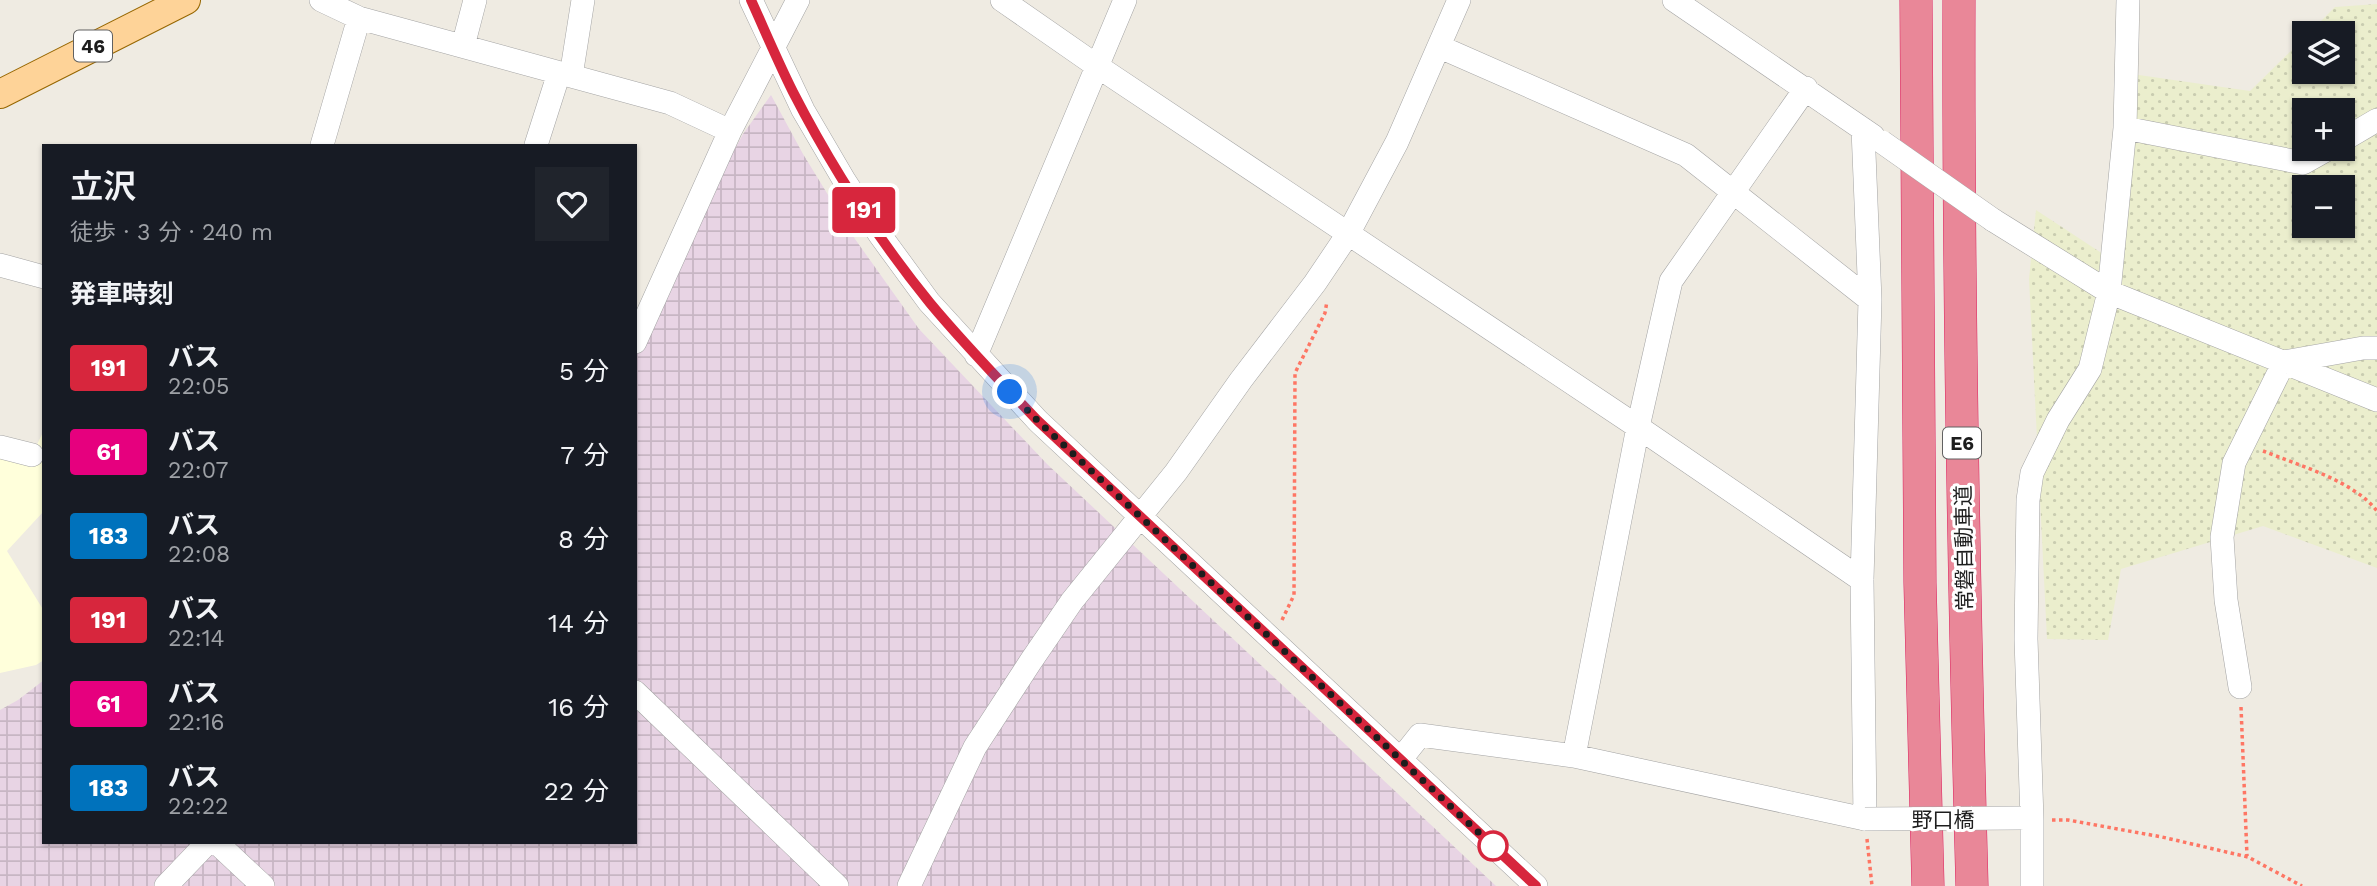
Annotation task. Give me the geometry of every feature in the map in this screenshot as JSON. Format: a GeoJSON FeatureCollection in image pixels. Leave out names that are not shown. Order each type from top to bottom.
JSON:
{"type":"FeatureCollection","features":[{"type":"Feature","properties":{"kind":"highway","name":"常磐自動車道"},"geometry":{"type":"LineString","coordinates":[[1916,0],[1920,583],[1928,886]]}},
{"type":"Feature","properties":{"kind":"highway","name":"常磐自動車道"},"geometry":{"type":"LineString","coordinates":[[1959,0],[1958,141],[1964,581],[1972,886]]}},
{"type":"Feature","properties":{"kind":"main road","name":"46"},"geometry":{"type":"LineString","coordinates":[[0,94],[186,0]]}},
{"type":"Feature","properties":{"kind":"street"},"geometry":{"type":"LineString","coordinates":[[321,0],[359,18],[670,103],[730,131]]}},
{"type":"Feature","properties":{"kind":"street"},"geometry":{"type":"LineString","coordinates":[[463,46],[475,0]]}},
{"type":"Feature","properties":{"kind":"street"},"geometry":{"type":"LineString","coordinates":[[536,144],[565,74],[583,0]]}},
{"type":"Feature","properties":{"kind":"street"},"geometry":{"type":"LineString","coordinates":[[751,0],[817,135],[880,235],[929,302],[1038,421],[1536,886]]}},
{"type":"Feature","properties":{"kind":"street"},"geometry":{"type":"LineString","coordinates":[[637,338],[730,131],[798,0]]}},
{"type":"Feature","properties":{"kind":"street"},"geometry":{"type":"LineString","coordinates":[[1002,0],[1863,580]]}},
{"type":"Feature","properties":{"kind":"street"},"geometry":{"type":"LineString","coordinates":[[976,355],[1125,0]]}},
{"type":"Feature","properties":{"kind":"street"},"geometry":{"type":"LineString","coordinates":[[909,886],[975,747],[1072,600],[1177,472],[1241,380],[1315,283],[1348,233],[1397,142],[1459,0]]}},
{"type":"Feature","properties":{"kind":"street"},"geometry":{"type":"LineString","coordinates":[[1674,0],[1806,88],[1993,219],[2109,292],[2377,400]]}},
{"type":"Feature","properties":{"kind":"street"},"geometry":{"type":"LineString","coordinates":[[2032,886],[2026,819],[2028,500],[2032,473],[2058,420],[2090,369],[2109,292],[2125,128],[2128,0]]}},
{"type":"Feature","properties":{"kind":"street"},"geometry":{"type":"LineString","coordinates":[[322,144],[359,18]]}},
{"type":"Feature","properties":{"kind":"street"},"geometry":{"type":"LineString","coordinates":[[1440,47],[1686,155],[1870,300]]}},
{"type":"Feature","properties":{"kind":"street"},"geometry":{"type":"LineString","coordinates":[[1574,756],[1638,427],[1671,281],[1806,88]]}},
{"type":"Feature","properties":{"kind":"street"},"geometry":{"type":"LineString","coordinates":[[2355,133],[2377,120]]}},
{"type":"Feature","properties":{"kind":"street"},"geometry":{"type":"LineString","coordinates":[[2125,128],[2292,161]]}},
{"type":"Feature","properties":{"kind":"street"},"geometry":{"type":"LineString","coordinates":[[1865,820],[1863,580],[1872,136]]}},
{"type":"Feature","properties":{"kind":"street"},"geometry":{"type":"LineString","coordinates":[[0,265],[42,276]]}},
{"type":"Feature","properties":{"kind":"street"},"geometry":{"type":"LineString","coordinates":[[2284,362],[2377,348]]}},
{"type":"Feature","properties":{"kind":"street"},"geometry":{"type":"LineString","coordinates":[[2240,687],[2226,600],[2222,537],[2234,463],[2284,362]]}},
{"type":"Feature","properties":{"kind":"street"},"geometry":{"type":"LineString","coordinates":[[0,447],[32,455]]}},
{"type":"Feature","properties":{"kind":"street"},"geometry":{"type":"LineString","coordinates":[[637,694],[837,886]]}},
{"type":"Feature","properties":{"kind":"street","name":"野口橋"},"geometry":{"type":"LineString","coordinates":[[1401,759],[1420,735],[1574,756],[1865,820],[2026,819]]}},
{"type":"Feature","properties":{"kind":"street"},"geometry":{"type":"LineString","coordinates":[[166,886],[206,844]]}},
{"type":"Feature","properties":{"kind":"street"},"geometry":{"type":"LineString","coordinates":[[218,844],[263,886]]}},
{"type":"Feature","properties":{"kind":"path"},"geometry":{"type":"LineString","coordinates":[[1272,640],[1294,595],[1295,373],[1325,313],[1328,298],[1315,283]]}},
{"type":"Feature","properties":{"kind":"path"},"geometry":{"type":"LineString","coordinates":[[2244,443],[2322,474],[2368,499],[2377,511]]}},
{"type":"Feature","properties":{"kind":"path"},"geometry":{"type":"LineString","coordinates":[[2240,687],[2248,857]]}},
{"type":"Feature","properties":{"kind":"path"},"geometry":{"type":"LineString","coordinates":[[2026,819],[2068,820],[2162,837],[2248,857],[2302,886]]}},
{"type":"Feature","properties":{"kind":"path"},"geometry":{"type":"LineString","coordinates":[[1865,820],[1872,886]]}},
{"type":"Feature","properties":{"kind":"shaded area"},"geometry":{"type":"Polygon","coordinates":[[[2377,4],[2377,568],[2263,526],[2121,569],[2108,640],[2047,639],[2029,279],[2036,210],[2103,254],[2118,72],[2250,91],[2292,50],[2292,84],[2355,84],[2355,21],[2321,21],[2335,7],[2377,4]]]}},
{"type":"Feature","properties":{"kind":"shaded area"},"geometry":{"type":"Polygon","coordinates":[[[771,95],[855,239],[919,329],[1047,464],[1496,886],[0,886],[0,710],[42,682],[42,844],[637,844],[637,329],[743,134],[771,95]]]}},
{"type":"Feature","properties":{"kind":"shaded area"},"geometry":{"type":"Polygon","coordinates":[[[42,434],[42,513],[7,551],[42,608],[42,661],[0,673],[0,447],[32,455],[42,434]]]}},
{"type":"Feature","properties":{"kind":"bus line","name":"191"},"geometry":{"type":"LineString","coordinates":[[751,0],[792,90],[817,135],[880,235],[929,302],[1038,421],[1536,886]]}},
{"type":"Feature","properties":{"kind":"route"},"geometry":{"type":"LineString","coordinates":[[1010,392],[1493,846]]}}]}
